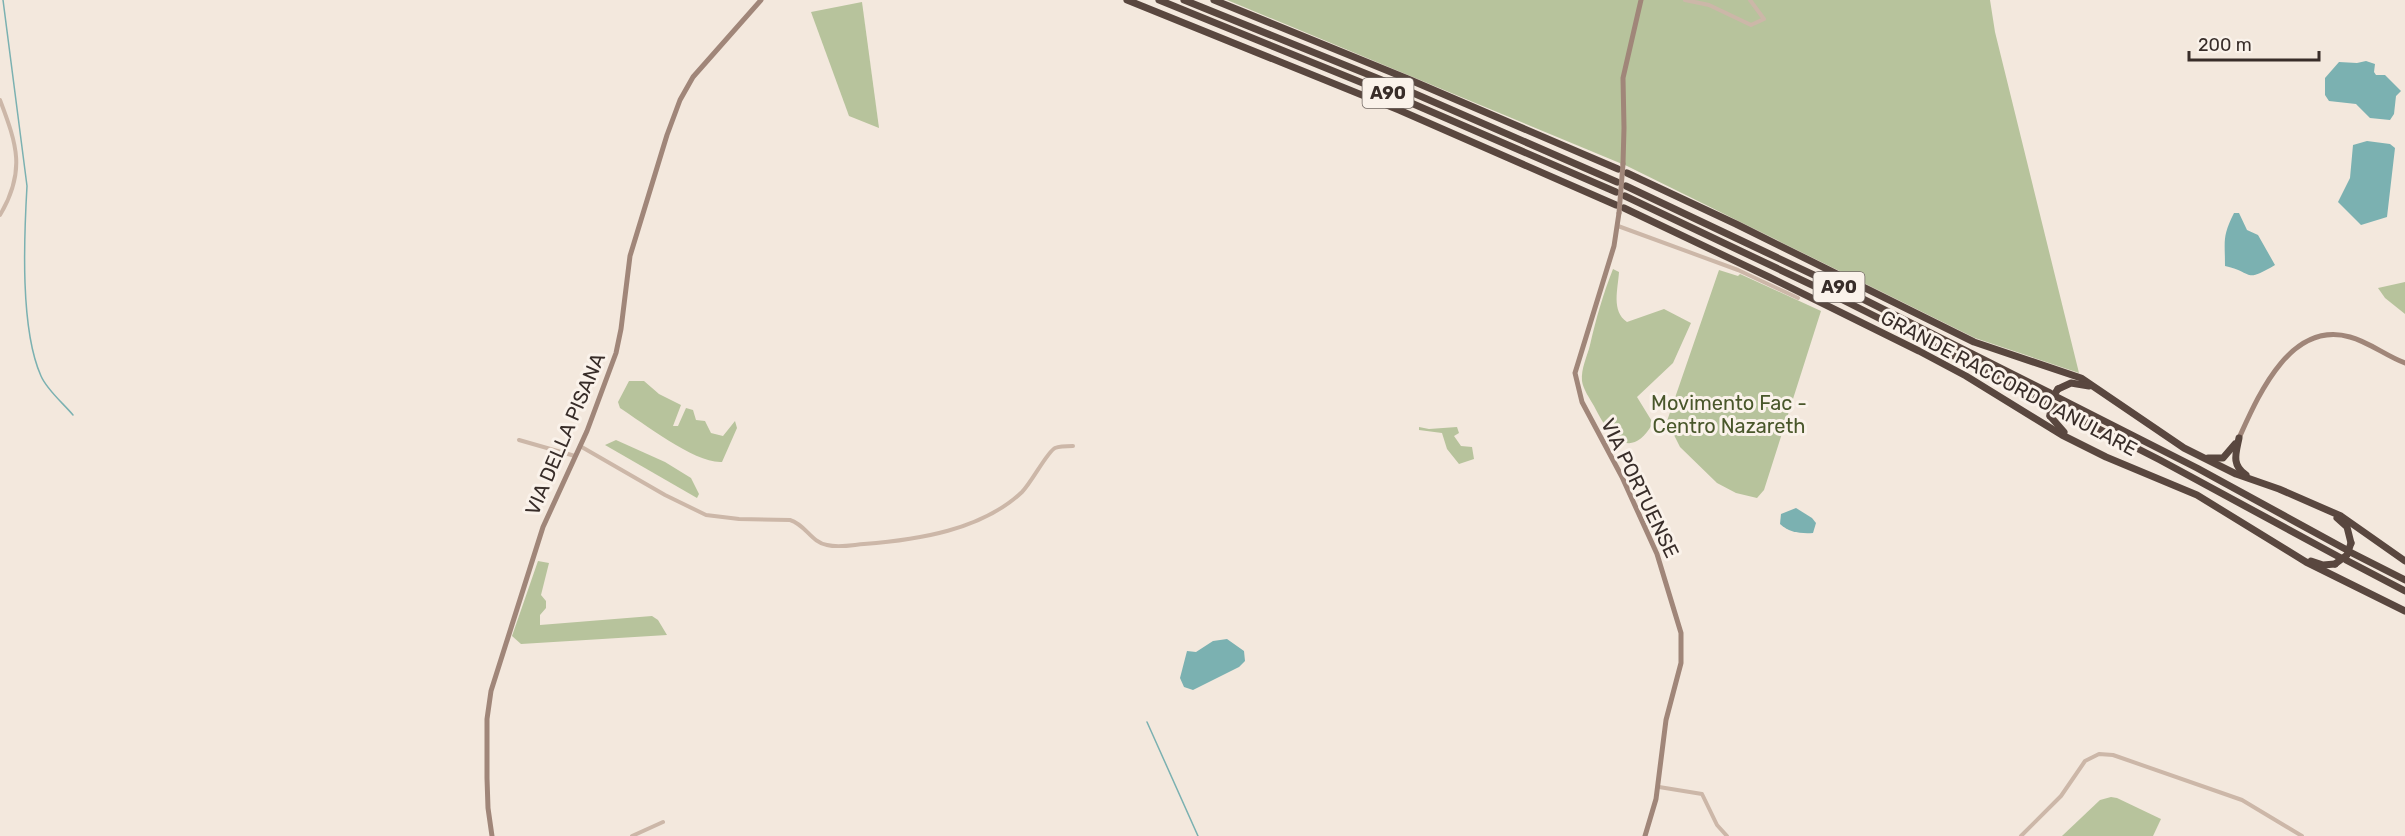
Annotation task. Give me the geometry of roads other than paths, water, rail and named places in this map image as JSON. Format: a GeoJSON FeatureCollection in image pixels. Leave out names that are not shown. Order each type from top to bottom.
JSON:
{"type":"FeatureCollection","features":[{"type":"Feature","properties":{"kind":"highway"},"geometry":{"type":"LineString","coordinates":[[1127,0],[1399,110],[1616,205]]}},
{"type":"Feature","properties":{"kind":"highway","name":"A90"},"geometry":{"type":"LineString","coordinates":[[1159,0],[1402,99],[1616,192]]}},
{"type":"Feature","properties":{"kind":"highway","name":"A90"},"geometry":{"type":"LineString","coordinates":[[1184,0],[1404,89],[1617,182]]}},
{"type":"Feature","properties":{"kind":"highway"},"geometry":{"type":"LineString","coordinates":[[1215,0],[1621,167]]}},
{"type":"Feature","properties":{"kind":"highway","name":"GRANDE RACCORDO ANULARE"},"geometry":{"type":"LineString","coordinates":[[1627,173],[1736,224],[1974,342],[2072,375],[2113,398],[2184,448],[2236,474],[2279,489],[2345,518],[2405,561]]}},
{"type":"Feature","properties":{"kind":"highway","name":"GRANDE RACCORDO ANULARE"},"geometry":{"type":"LineString","coordinates":[[1626,186],[2054,393],[2405,580]]}},
{"type":"Feature","properties":{"kind":"highway","name":"GRANDE RACCORDO ANULARE"},"geometry":{"type":"LineString","coordinates":[[1625,196],[1831,294],[2050,404],[2405,591]]}},
{"type":"Feature","properties":{"kind":"highway","name":"GRANDE RACCORDO ANULARE"},"geometry":{"type":"LineString","coordinates":[[1622,211],[1769,277],[1919,351],[1966,376],[2062,435],[2197,495],[2332,576],[2405,611]]}},
{"type":"Feature","properties":{"kind":"highway"},"geometry":{"type":"LineString","coordinates":[[2089,448],[2059,428],[2050,416],[2050,399],[2054,393],[2067,384],[2080,384],[2113,398]]}},
{"type":"Feature","properties":{"kind":"highway"},"geometry":{"type":"LineString","coordinates":[[2184,448],[2207,458],[2220,459],[2240,438]]}},
{"type":"Feature","properties":{"kind":"highway"},"geometry":{"type":"LineString","coordinates":[[2240,438],[2235,459],[2238,469],[2248,476],[2279,489]]}},
{"type":"Feature","properties":{"kind":"highway"},"geometry":{"type":"LineString","coordinates":[[2184,448],[2214,467],[2318,509],[2339,519],[2348,527],[2350,549],[2347,555],[2335,564],[2323,565],[2295,555]]}},
{"type":"Feature","properties":{"kind":"main road","name":"VIA DELLA PISANA"},"geometry":{"type":"LineString","coordinates":[[492,836],[487,804],[489,699],[543,526],[580,446],[617,348],[630,253],[678,104],[695,74],[760,0]]}},
{"type":"Feature","properties":{"kind":"main road","name":"VIA PORTUENSE"},"geometry":{"type":"LineString","coordinates":[[1641,0],[1623,78],[1622,211],[1575,373],[1582,402],[1626,486],[1657,554],[1681,633],[1681,663],[1666,720],[1659,787],[1645,836]]}},
{"type":"Feature","properties":{"kind":"main road"},"geometry":{"type":"LineString","coordinates":[[2240,438],[2252,409],[2275,369],[2294,351],[2313,340],[2333,335],[2350,337],[2405,363]]}},
{"type":"Feature","properties":{"kind":"street"},"geometry":{"type":"LineString","coordinates":[[1685,0],[1709,5],[1751,25],[1764,19],[1750,0]]}},
{"type":"Feature","properties":{"kind":"street"},"geometry":{"type":"LineString","coordinates":[[0,100],[12,129],[18,154],[12,191],[0,215]]}},
{"type":"Feature","properties":{"kind":"street"},"geometry":{"type":"LineString","coordinates":[[1618,226],[1738,270],[1798,298]]}},
{"type":"Feature","properties":{"kind":"street"},"geometry":{"type":"LineString","coordinates":[[519,440],[575,456]]}},
{"type":"Feature","properties":{"kind":"street"},"geometry":{"type":"LineString","coordinates":[[580,446],[701,513],[722,519],[790,520],[800,524],[820,543],[833,546],[882,543],[915,537],[975,520],[1020,493],[1051,451],[1056,448],[1073,446]]}},
{"type":"Feature","properties":{"kind":"street"},"geometry":{"type":"LineString","coordinates":[[2021,836],[2061,795],[2085,761],[2092,756],[2103,754],[2238,798],[2302,836]]}},
{"type":"Feature","properties":{"kind":"street"},"geometry":{"type":"LineString","coordinates":[[1659,787],[1702,794],[1717,825],[1727,836]]}},
{"type":"Feature","properties":{"kind":"street"},"geometry":{"type":"LineString","coordinates":[[632,836],[663,822]]}},
{"type":"Feature","properties":{"kind":"water"},"geometry":{"type":"Polygon","coordinates":[[[2366,61],[2375,64],[2376,75],[2385,75],[2401,91],[2396,96],[2394,114],[2390,120],[2370,118],[2356,104],[2329,101],[2325,95],[2325,78],[2339,62],[2366,61]]]}},
{"type":"Feature","properties":{"kind":"water"},"geometry":{"type":"Polygon","coordinates":[[[2367,141],[2390,144],[2395,148],[2387,217],[2361,225],[2338,202],[2350,178],[2353,145],[2367,141]]]}},
{"type":"Feature","properties":{"kind":"water"},"geometry":{"type":"Polygon","coordinates":[[[2234,213],[2239,213],[2247,230],[2258,235],[2275,265],[2253,275],[2225,266],[2226,233],[2234,213]]]}},
{"type":"Feature","properties":{"kind":"water"},"geometry":{"type":"Polygon","coordinates":[[[1796,508],[1816,523],[1813,533],[1795,532],[1780,524],[1781,514],[1796,508]]]}},
{"type":"Feature","properties":{"kind":"water"},"geometry":{"type":"Polygon","coordinates":[[[1227,639],[1244,651],[1245,661],[1239,667],[1193,690],[1184,687],[1180,678],[1187,651],[1196,652],[1213,641],[1227,639]]]}},
{"type":"Feature","properties":{"kind":"waterway"},"geometry":{"type":"LineString","coordinates":[[3,0],[27,186],[25,283],[30,334],[41,376],[73,415]]}},
{"type":"Feature","properties":{"kind":"waterway"},"geometry":{"type":"LineString","coordinates":[[1147,722],[1198,836]]}},
{"type":"Feature","properties":{"kind":"park label","name":"Movimento Fac - Centro Nazareth"},"geometry":{"type":"Point","coordinates":[1729,414]}}]}
